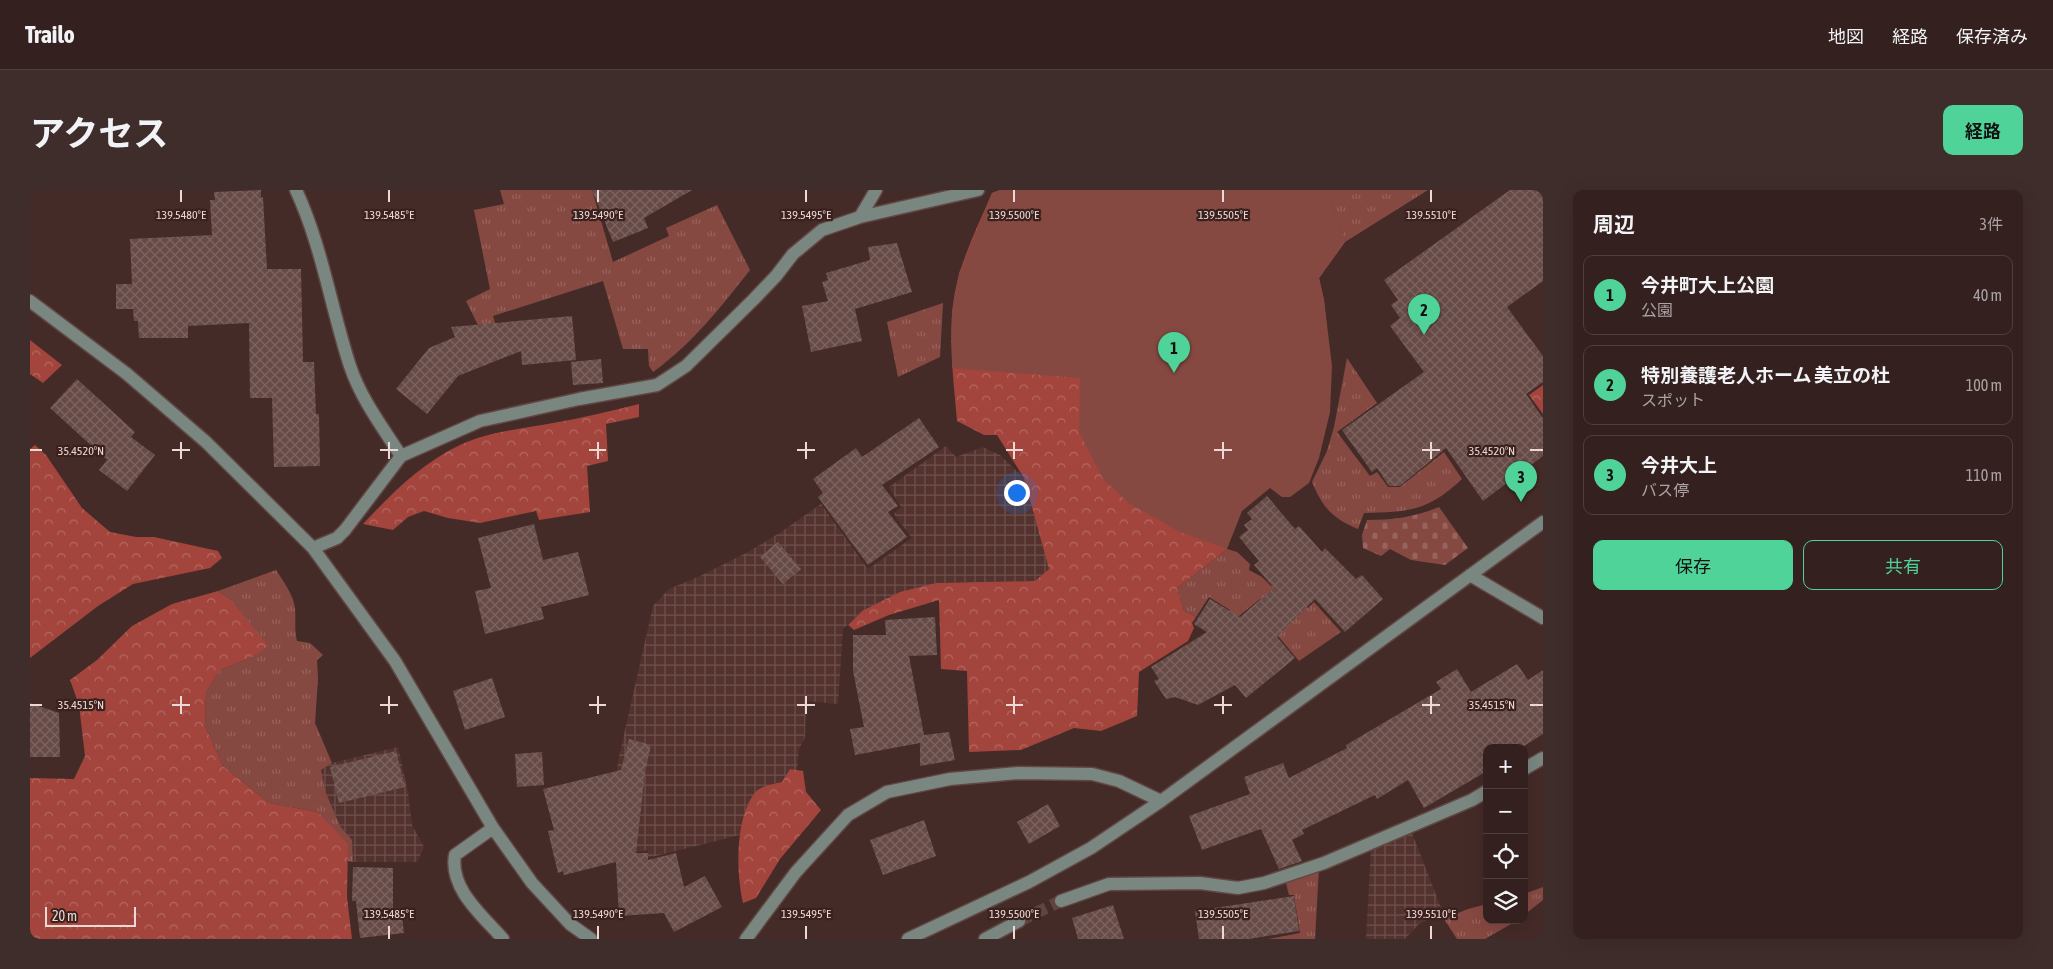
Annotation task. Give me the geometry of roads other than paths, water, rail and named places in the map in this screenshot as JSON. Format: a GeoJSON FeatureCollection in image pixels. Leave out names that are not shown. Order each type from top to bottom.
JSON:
{"type":"FeatureCollection","features":[{"type":"Feature","properties":{"kind":"street"},"geometry":{"type":"LineString","coordinates":[[296,190],[310,219],[350,367],[363,397],[401,456]]}},
{"type":"Feature","properties":{"kind":"street"},"geometry":{"type":"LineString","coordinates":[[860,216],[876,190]]}},
{"type":"Feature","properties":{"kind":"street"},"geometry":{"type":"LineString","coordinates":[[313,548],[337,538],[345,530],[401,456],[480,421],[579,399],[657,385],[686,366],[754,299],[794,254],[822,230],[860,216],[978,190]]}},
{"type":"Feature","properties":{"kind":"street"},"geometry":{"type":"LineString","coordinates":[[30,301],[127,374],[206,442],[313,548],[396,661],[493,828],[532,883],[570,924],[591,939]]}},
{"type":"Feature","properties":{"kind":"street"},"geometry":{"type":"LineString","coordinates":[[908,939],[1029,882],[1092,848],[1161,801],[1543,522]]}},
{"type":"Feature","properties":{"kind":"street"},"geometry":{"type":"LineString","coordinates":[[1470,575],[1543,618]]}},
{"type":"Feature","properties":{"kind":"street"},"geometry":{"type":"LineString","coordinates":[[1528,767],[1543,758]]}},
{"type":"Feature","properties":{"kind":"street"},"geometry":{"type":"LineString","coordinates":[[746,939],[796,872],[848,814],[887,792],[950,779],[1018,773],[1092,774],[1119,782],[1161,801]]}},
{"type":"Feature","properties":{"kind":"street"},"geometry":{"type":"LineString","coordinates":[[1061,901],[1109,884],[1200,883],[1238,888],[1264,883],[1324,864],[1472,800],[1483,793]]}},
{"type":"Feature","properties":{"kind":"street"},"geometry":{"type":"LineString","coordinates":[[493,828],[456,855],[454,864],[455,877],[466,896],[503,939]]}},
{"type":"Feature","properties":{"kind":"street"},"geometry":{"type":"LineString","coordinates":[[985,939],[1019,921]]}},
{"type":"Feature","properties":{"kind":"tunnel"},"geometry":{"type":"LineString","coordinates":[[1019,921],[1061,901]]}},
{"type":"Feature","properties":{"kind":"place","name":"特別養護老人ホーム 美立の杜"},"geometry":{"type":"Point","coordinates":[1424,335]}},
{"type":"Feature","properties":{"kind":"place","name":"今井町大上公園"},"geometry":{"type":"Point","coordinates":[1174,373]}},
{"type":"Feature","properties":{"kind":"place","name":"今井大上"},"geometry":{"type":"Point","coordinates":[1521,502]}}]}
